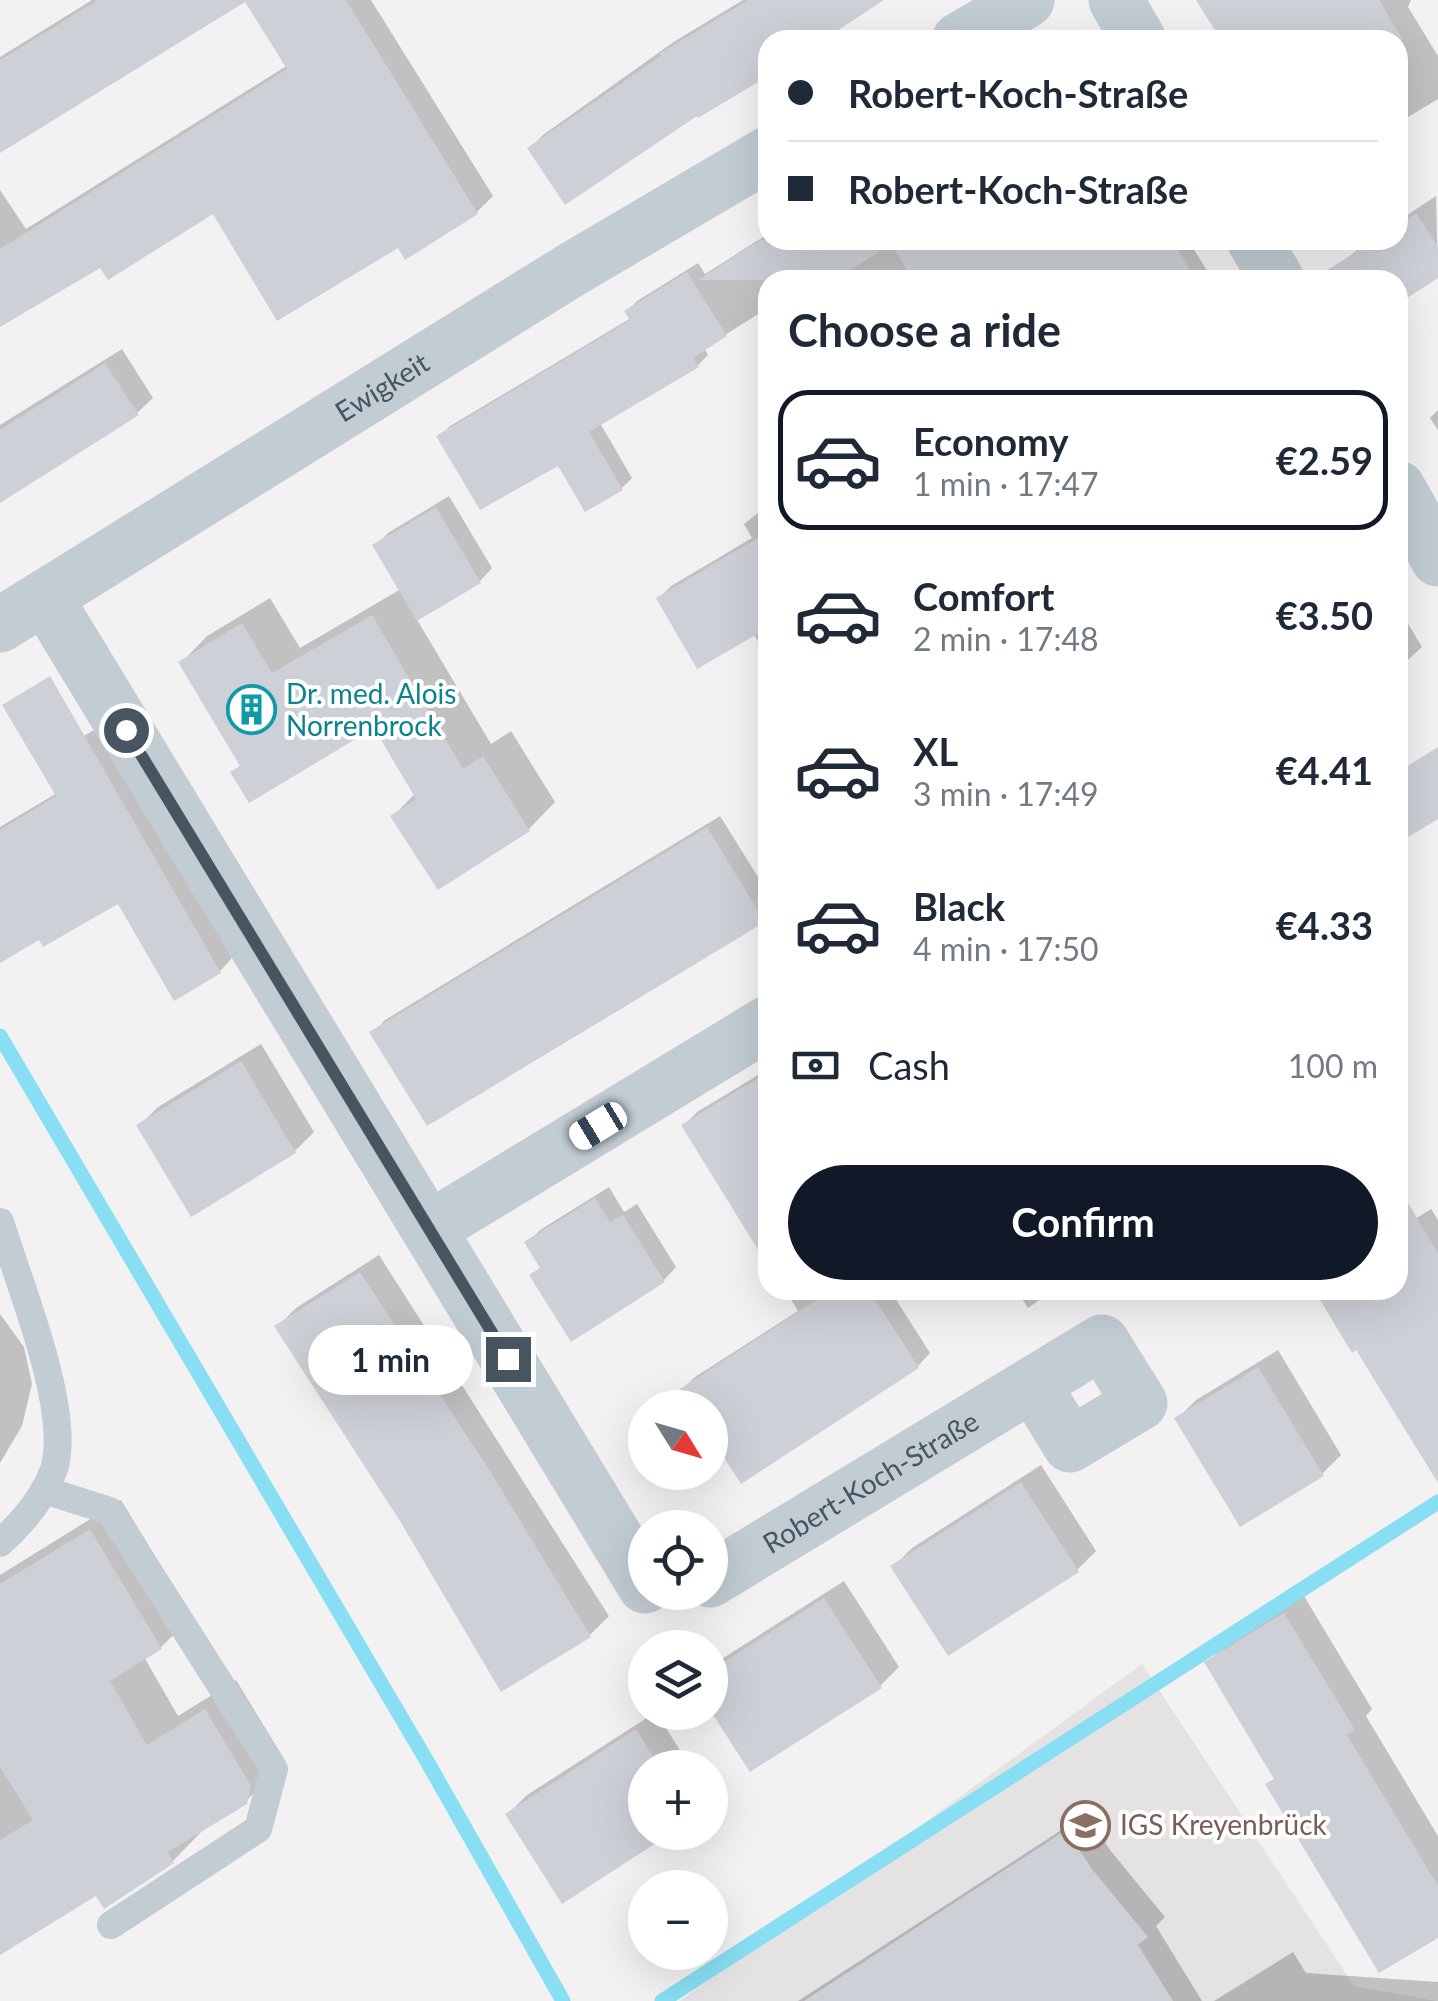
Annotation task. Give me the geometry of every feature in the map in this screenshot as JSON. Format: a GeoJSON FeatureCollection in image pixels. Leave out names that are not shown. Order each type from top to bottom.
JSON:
{"type":"FeatureCollection","features":[{"type":"Feature","properties":{"kind":"street"},"geometry":{"type":"LineString","coordinates":[[975,30],[1027,0]]}},
{"type":"Feature","properties":{"kind":"street"},"geometry":{"type":"LineString","coordinates":[[1116,0],[1133,30]]}},
{"type":"Feature","properties":{"kind":"street","name":"Ewigkeit"},"geometry":{"type":"LineString","coordinates":[[22,611],[571,270],[758,160]]}},
{"type":"Feature","properties":{"kind":"street"},"geometry":{"type":"LineString","coordinates":[[1408,506],[1438,559]]}},
{"type":"Feature","properties":{"kind":"street"},"geometry":{"type":"LineString","coordinates":[[22,611],[429,1229],[628,1558]]}},
{"type":"Feature","properties":{"kind":"street"},"geometry":{"type":"LineString","coordinates":[[429,1229],[758,1029]]}},
{"type":"Feature","properties":{"kind":"street","name":"Robert-Koch-Straße"},"geometry":{"type":"LineString","coordinates":[[728,1569],[1032,1384]]}},
{"type":"Feature","properties":{"kind":"lane"},"geometry":{"type":"LineString","coordinates":[[0,1222],[56,1400],[59,1438],[54,1468],[44,1490],[21,1524],[0,1544]]}},
{"type":"Feature","properties":{"kind":"lane"},"geometry":{"type":"LineString","coordinates":[[44,1490],[110,1511],[274,1769],[258,1829],[111,1925]]}},
{"type":"Feature","properties":{"kind":"shaded area","name":"IGS Kreyenbrück"},"geometry":{"type":"Polygon","coordinates":[[[1142,1664],[1354,1986],[1437,2001],[680,2001],[728,1970],[728,1966],[1142,1664]]]}},
{"type":"Feature","properties":{"kind":"building"},"geometry":{"type":"Polygon","coordinates":[[[98,0],[346,0],[478,214],[405,260],[398,248],[277,321],[213,214],[108,280],[100,268],[0,327],[0,249],[287,69],[245,2],[0,153],[0,60],[98,0]]]}},
{"type":"Feature","properties":{"kind":"building"},"geometry":{"type":"Polygon","coordinates":[[[748,0],[884,0],[838,30],[758,30],[758,82],[697,116],[565,205],[527,148],[659,54],[748,0]]]}},
{"type":"Feature","properties":{"kind":"building"},"geometry":{"type":"Polygon","coordinates":[[[1196,0],[1379,0],[1397,30],[1215,30],[1196,0]]]}},
{"type":"Feature","properties":{"kind":"building"},"geometry":{"type":"Polygon","coordinates":[[[1416,213],[1438,247],[1438,278],[1408,298],[1408,270],[1328,270],[1358,250],[1408,250],[1408,218],[1416,213]]]}},
{"type":"Feature","properties":{"kind":"building"},"geometry":{"type":"Polygon","coordinates":[[[758,241],[758,250],[882,250],[851,270],[758,270],[758,280],[698,280],[758,241]]]}},
{"type":"Feature","properties":{"kind":"building"},"geometry":{"type":"Polygon","coordinates":[[[895,250],[1178,250],[1190,270],[907,270],[895,250]]]}},
{"type":"Feature","properties":{"kind":"building"},"geometry":{"type":"Polygon","coordinates":[[[687,272],[727,336],[693,358],[699,367],[589,432],[623,490],[585,512],[558,466],[480,510],[436,436],[630,320],[624,311],[687,272]]]}},
{"type":"Feature","properties":{"kind":"building"},"geometry":{"type":"Polygon","coordinates":[[[105,363],[139,415],[0,503],[0,430],[105,363]]]}},
{"type":"Feature","properties":{"kind":"building"},"geometry":{"type":"Polygon","coordinates":[[[436,507],[481,583],[417,621],[372,545],[436,507]]]}},
{"type":"Feature","properties":{"kind":"building"},"geometry":{"type":"Polygon","coordinates":[[[758,538],[758,634],[697,669],[656,598],[758,538]]]}},
{"type":"Feature","properties":{"kind":"building"},"geometry":{"type":"Polygon","coordinates":[[[372,615],[463,769],[483,756],[530,831],[438,890],[390,816],[416,799],[374,728],[249,803],[230,772],[240,766],[178,662],[242,623],[272,673],[372,615]]]}},
{"type":"Feature","properties":{"kind":"building"},"geometry":{"type":"Polygon","coordinates":[[[50,676],[221,973],[174,1001],[118,904],[43,947],[39,940],[0,963],[0,830],[56,796],[2,705],[50,676]]]}},
{"type":"Feature","properties":{"kind":"building"},"geometry":{"type":"Polygon","coordinates":[[[1438,747],[1438,819],[1408,837],[1408,766],[1438,747]]]}},
{"type":"Feature","properties":{"kind":"building"},"geometry":{"type":"Polygon","coordinates":[[[707,827],[758,911],[758,926],[427,1126],[369,1032],[707,827]]]}},
{"type":"Feature","properties":{"kind":"building"},"geometry":{"type":"Polygon","coordinates":[[[241,1061],[296,1153],[191,1217],[136,1125],[241,1061]]]}},
{"type":"Feature","properties":{"kind":"building"},"geometry":{"type":"Polygon","coordinates":[[[758,1078],[758,1250],[681,1125],[758,1078]]]}},
{"type":"Feature","properties":{"kind":"building"},"geometry":{"type":"Polygon","coordinates":[[[595,1198],[610,1222],[623,1215],[665,1282],[571,1342],[529,1275],[540,1268],[524,1242],[595,1198]]]}},
{"type":"Feature","properties":{"kind":"building"},"geometry":{"type":"Polygon","coordinates":[[[1408,1203],[1438,1253],[1438,1483],[1356,1350],[1352,1353],[1320,1300],[1408,1300],[1408,1203]]]}},
{"type":"Feature","properties":{"kind":"building"},"geometry":{"type":"Polygon","coordinates":[[[360,1272],[488,1468],[591,1637],[501,1692],[400,1521],[274,1326],[360,1272]]]}},
{"type":"Feature","properties":{"kind":"building"},"geometry":{"type":"Polygon","coordinates":[[[817,1300],[875,1300],[919,1368],[741,1484],[728,1464],[728,1390],[679,1390],[817,1300]]]}},
{"type":"Feature","properties":{"kind":"building"},"geometry":{"type":"Polygon","coordinates":[[[1258,1367],[1324,1476],[1240,1527],[1174,1418],[1258,1367]]]}},
{"type":"Feature","properties":{"kind":"building"},"geometry":{"type":"Polygon","coordinates":[[[1021,1482],[1079,1572],[948,1656],[890,1566],[1021,1482]]]}},
{"type":"Feature","properties":{"kind":"building"},"geometry":{"type":"Polygon","coordinates":[[[90,1529],[162,1649],[110,1681],[147,1745],[205,1709],[251,1786],[247,1804],[168,1852],[174,1863],[104,1909],[96,1896],[0,1955],[0,1840],[33,1820],[0,1767],[0,1584],[90,1529]]]}},
{"type":"Feature","properties":{"kind":"building"},"geometry":{"type":"Polygon","coordinates":[[[824,1598],[882,1688],[750,1772],[723,1730],[728,1730],[728,1659],[824,1598]]]}},
{"type":"Feature","properties":{"kind":"building"},"geometry":{"type":"Polygon","coordinates":[[[1284,1613],[1355,1730],[1347,1735],[1438,1886],[1438,1938],[1379,1973],[1265,1784],[1274,1779],[1204,1662],[1284,1613]]]}},
{"type":"Feature","properties":{"kind":"building"},"geometry":{"type":"Polygon","coordinates":[[[634,1730],[649,1750],[628,1750],[628,1850],[645,1850],[562,1904],[505,1814],[634,1730]]]}},
{"type":"Feature","properties":{"kind":"building"},"geometry":{"type":"Polygon","coordinates":[[[1066,1830],[1092,1869],[1148,1937],[1138,1945],[1173,2001],[804,2001],[1066,1830]]]}},
{"type":"Feature","properties":{"kind":"waterway"},"geometry":{"type":"LineString","coordinates":[[0,1036],[428,1763],[563,2001]]}},
{"type":"Feature","properties":{"kind":"waterway"},"geometry":{"type":"LineString","coordinates":[[662,2001],[1438,1502]]}},
{"type":"Feature","properties":{"kind":"place","name":"Dr. med. Alois Norrenbrock"},"geometry":{"type":"Point","coordinates":[251,710]}},
{"type":"Feature","properties":{"kind":"place","name":"IGS Kreyenbrück"},"geometry":{"type":"Point","coordinates":[1085,1825]}},
{"type":"Feature","properties":{"kind":"route"},"geometry":{"type":"LineString","coordinates":[[126,730],[508,1359]]}}]}
